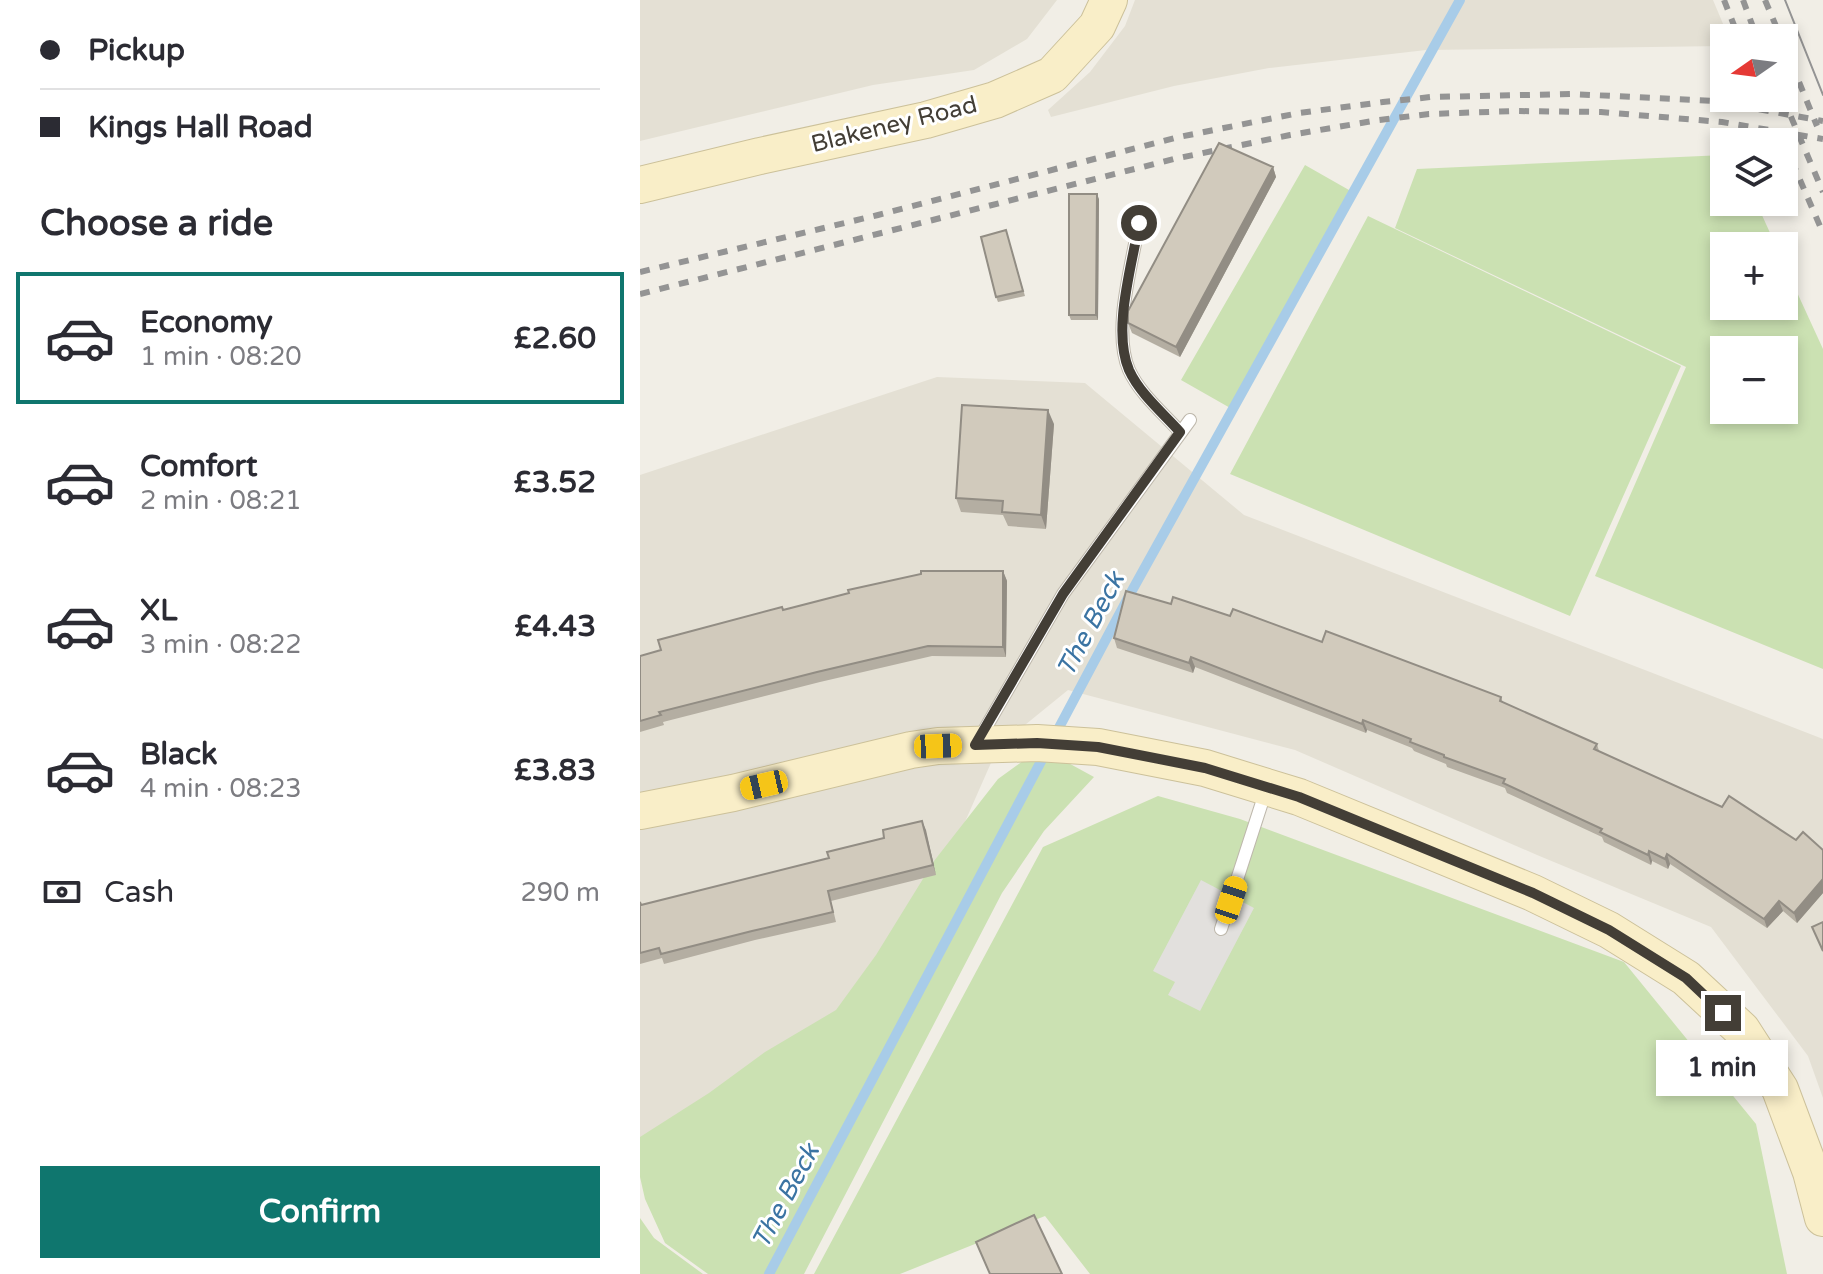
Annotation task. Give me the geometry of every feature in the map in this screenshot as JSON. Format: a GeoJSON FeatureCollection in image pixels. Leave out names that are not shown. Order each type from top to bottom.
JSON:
{"type":"FeatureCollection","features":[{"type":"Feature","properties":{"kind":"street","name":"Blakeney Road"},"geometry":{"type":"LineString","coordinates":[[640,185],[926,120],[995,100],[1052,75],[1097,26],[1109,0]]}},
{"type":"Feature","properties":{"kind":"street"},"geometry":{"type":"LineString","coordinates":[[640,811],[733,793],[911,750],[938,746],[1037,743],[1098,747],[1205,768],[1299,797],[1533,893],[1609,930],[1686,978],[1742,1030],[1780,1089],[1811,1172],[1823,1218]]}},
{"type":"Feature","properties":{"kind":"lane"},"geometry":{"type":"LineString","coordinates":[[1139,223],[1122,323],[1122,347],[1130,371],[1144,393],[1180,432]]}},
{"type":"Feature","properties":{"kind":"lane"},"geometry":{"type":"LineString","coordinates":[[975,745],[1063,594],[1190,420]]}},
{"type":"Feature","properties":{"kind":"lane"},"geometry":{"type":"LineString","coordinates":[[1221,929],[1267,787]]}},
{"type":"Feature","properties":{"kind":"shaded area"},"geometry":{"type":"Polygon","coordinates":[[[640,0],[1057,0],[1027,39],[974,70],[873,85],[640,141],[640,0]]]}},
{"type":"Feature","properties":{"kind":"shaded area"},"geometry":{"type":"Polygon","coordinates":[[[1135,0],[1713,0],[1723,24],[1710,24],[1710,46],[1426,50],[1269,68],[1174,86],[1051,117],[1048,110],[1090,72],[1125,26],[1135,0]]]}},
{"type":"Feature","properties":{"kind":"shaded area"},"geometry":{"type":"Polygon","coordinates":[[[937,377],[1085,383],[1244,515],[1823,739],[1823,1098],[1808,1056],[1711,927],[1295,750],[1068,690],[998,747],[938,883],[827,1097],[640,1151],[640,475],[937,377]]]}},
{"type":"Feature","properties":{"kind":"shaded area"},"geometry":{"type":"Polygon","coordinates":[[[1201,880],[1254,908],[1200,1011],[1168,995],[1175,982],[1153,971],[1201,880]]]}},
{"type":"Feature","properties":{"kind":"green space"},"geometry":{"type":"Polygon","coordinates":[[[1710,156],[1710,216],[1762,216],[1770,232],[1710,232],[1710,320],[1798,320],[1798,295],[1823,349],[1823,669],[1595,576],[1686,367],[1395,228],[1417,169],[1710,156]]]}},
{"type":"Feature","properties":{"kind":"green space"},"geometry":{"type":"Polygon","coordinates":[[[1305,165],[1356,194],[1232,409],[1181,380],[1305,165]]]}},
{"type":"Feature","properties":{"kind":"green space"},"geometry":{"type":"Polygon","coordinates":[[[1368,216],[1681,366],[1570,616],[1230,474],[1368,216]]]}},
{"type":"Feature","properties":{"kind":"green space"},"geometry":{"type":"Polygon","coordinates":[[[1041,748],[1094,777],[1044,831],[1002,893],[804,1274],[708,1274],[665,1243],[645,1199],[640,1177],[640,1137],[709,1093],[765,1052],[836,1010],[876,955],[934,861],[998,779],[1041,748]]]}},
{"type":"Feature","properties":{"kind":"green space"},"geometry":{"type":"Polygon","coordinates":[[[1158,796],[1240,819],[1624,962],[1756,1124],[1787,1274],[1090,1274],[1045,1216],[900,1274],[814,1274],[1043,847],[1158,796]]]}},
{"type":"Feature","properties":{"kind":"green space"},"geometry":{"type":"Polygon","coordinates":[[[640,1218],[654,1238],[703,1274],[640,1274],[640,1218]]]}},
{"type":"Feature","properties":{"kind":"building"},"geometry":{"type":"Polygon","coordinates":[[[1219,143],[1273,167],[1176,347],[1128,323],[1128,311],[1219,143]]]}},
{"type":"Feature","properties":{"kind":"building"},"geometry":{"type":"Polygon","coordinates":[[[1069,194],[1097,194],[1096,315],[1069,315],[1069,194]]]}},
{"type":"Feature","properties":{"kind":"building"},"geometry":{"type":"Polygon","coordinates":[[[1006,230],[1023,291],[996,297],[981,237],[1006,230]]]}},
{"type":"Feature","properties":{"kind":"building"},"geometry":{"type":"Polygon","coordinates":[[[962,405],[1048,410],[1041,515],[1002,512],[1003,501],[956,498],[962,405]]]}},
{"type":"Feature","properties":{"kind":"building"},"geometry":{"type":"Polygon","coordinates":[[[921,571],[1003,571],[1003,647],[928,646],[659,712],[661,715],[640,721],[640,656],[661,650],[658,640],[782,607],[783,610],[849,593],[848,590],[921,574],[921,571]]]}},
{"type":"Feature","properties":{"kind":"building"},"geometry":{"type":"Polygon","coordinates":[[[1126,591],[1171,604],[1173,597],[1230,616],[1233,609],[1322,642],[1326,631],[1501,697],[1500,701],[1597,744],[1594,749],[1722,807],[1729,796],[1796,840],[1803,832],[1823,850],[1823,879],[1794,913],[1779,901],[1764,919],[1667,854],[1665,859],[1649,851],[1648,855],[1600,832],[1602,829],[1503,783],[1505,779],[1444,757],[1410,742],[1411,739],[1363,720],[1362,724],[1191,657],[1189,663],[1114,638],[1126,591]]]}},
{"type":"Feature","properties":{"kind":"building"},"geometry":{"type":"Polygon","coordinates":[[[922,821],[933,865],[828,891],[833,912],[661,954],[659,948],[640,953],[640,902],[641,905],[829,858],[827,852],[884,838],[883,830],[922,821]]]}},
{"type":"Feature","properties":{"kind":"building"},"geometry":{"type":"Polygon","coordinates":[[[1823,922],[1823,951],[1812,927],[1823,922]]]}},
{"type":"Feature","properties":{"kind":"building"},"geometry":{"type":"Polygon","coordinates":[[[1034,1215],[1062,1274],[990,1274],[976,1242],[1034,1215]]]}},
{"type":"Feature","properties":{"kind":"waterway","name":"The Beck"},"geometry":{"type":"LineString","coordinates":[[1054,737],[1460,0]]}},
{"type":"Feature","properties":{"kind":"waterway","name":"The Beck"},"geometry":{"type":"LineString","coordinates":[[769,1274],[1046,752]]}},
{"type":"Feature","properties":{"kind":"tram line"},"geometry":{"type":"LineString","coordinates":[[1785,0],[1823,95]]}},
{"type":"Feature","properties":{"kind":"railway"},"geometry":{"type":"LineString","coordinates":[[1724,0],[1733,24]]}},
{"type":"Feature","properties":{"kind":"railway"},"geometry":{"type":"LineString","coordinates":[[1743,0],[1752,24]]}},
{"type":"Feature","properties":{"kind":"railway"},"geometry":{"type":"LineString","coordinates":[[1765,0],[1775,24]]}},
{"type":"Feature","properties":{"kind":"railway"},"geometry":{"type":"LineString","coordinates":[[1798,79],[1817,126]]}},
{"type":"Feature","properties":{"kind":"railway"},"geometry":{"type":"LineString","coordinates":[[640,272],[878,215],[1179,137],[1299,113],[1383,102],[1431,97],[1572,94],[1714,101],[1823,121]]}},
{"type":"Feature","properties":{"kind":"railway"},"geometry":{"type":"LineString","coordinates":[[640,294],[1174,159],[1379,120],[1429,114],[1601,112],[1722,122],[1823,139]]}},
{"type":"Feature","properties":{"kind":"railway"},"geometry":{"type":"LineString","coordinates":[[1789,112],[1823,192]]}},
{"type":"Feature","properties":{"kind":"railway"},"geometry":{"type":"LineString","coordinates":[[1798,175],[1823,233]]}},
{"type":"Feature","properties":{"kind":"route"},"geometry":{"type":"LineString","coordinates":[[1139,223],[1122,323],[1122,347],[1130,371],[1144,393],[1180,432],[1063,594],[975,745],[1037,743],[1098,747],[1205,768],[1299,797],[1533,893],[1609,930],[1686,978],[1723,1013]]}}]}
